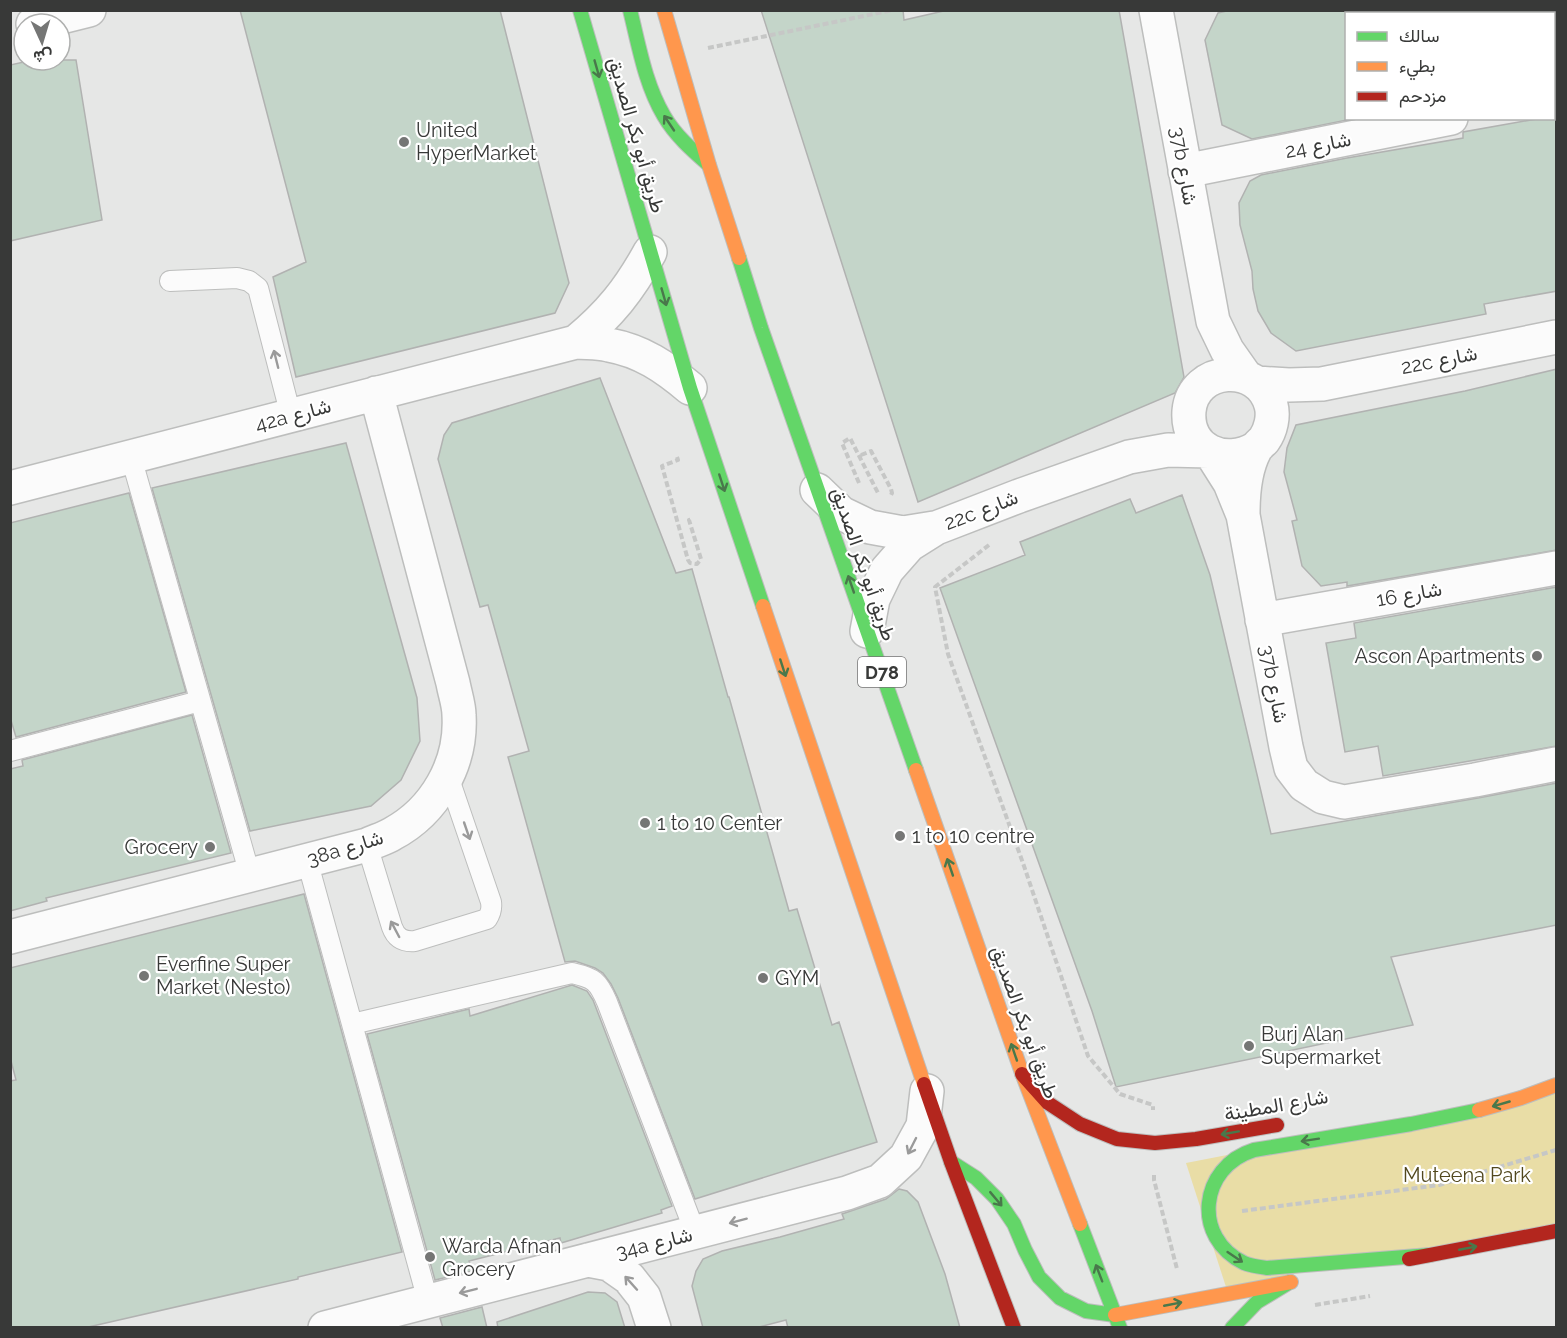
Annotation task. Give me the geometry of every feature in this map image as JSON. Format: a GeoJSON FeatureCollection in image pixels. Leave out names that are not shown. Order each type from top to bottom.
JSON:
{"type":"FeatureCollection","features":[{"type":"Feature","properties":{"kind":"main road","name":"طريق أبو بكر الصديق"},"geometry":{"type":"LineString","coordinates":[[580,10],[690,388],[951,1162],[1014,1328]]}},
{"type":"Feature","properties":{"kind":"main road"},"geometry":{"type":"LineString","coordinates":[[630,10],[654,94],[663,115],[677,134],[709,165]]}},
{"type":"Feature","properties":{"kind":"main road","name":"طريق أبو بكر الصديق"},"geometry":{"type":"LineString","coordinates":[[666,13],[709,165],[761,328],[1022,1073],[1118,1321]]}},
{"type":"Feature","properties":{"kind":"main road","name":"شارع المطينة"},"geometry":{"type":"LineString","coordinates":[[1022,1073],[1048,1102],[1080,1124],[1117,1138],[1155,1143],[1196,1139],[1289,1123]]}},
{"type":"Feature","properties":{"kind":"main road"},"geometry":{"type":"LineString","coordinates":[[1522,1083],[1557,1077]]}},
{"type":"Feature","properties":{"kind":"main road"},"geometry":{"type":"LineString","coordinates":[[1430,1255],[1267,1268],[1246,1264],[1228,1253],[1215,1237],[1208,1216],[1209,1197],[1215,1179],[1227,1163],[1244,1153],[1458,1116],[1527,1097],[1557,1085]]}},
{"type":"Feature","properties":{"kind":"main road"},"geometry":{"type":"LineString","coordinates":[[951,1162],[976,1178],[998,1199],[1014,1224],[1039,1277],[1060,1298],[1086,1311],[1118,1321],[1186,1302],[1557,1231]]}},
{"type":"Feature","properties":{"kind":"main road"},"geometry":{"type":"LineString","coordinates":[[1232,1328],[1257,1302],[1301,1280]]}},
{"type":"Feature","properties":{"kind":"street"},"geometry":{"type":"LineString","coordinates":[[72,14],[88,10]]}},
{"type":"Feature","properties":{"kind":"street","name":"37b شارع"},"geometry":{"type":"LineString","coordinates":[[1156,10],[1213,321],[1227,350],[1251,380]]}},
{"type":"Feature","properties":{"kind":"street","name":"شارع 24"},"geometry":{"type":"LineString","coordinates":[[1185,171],[1440,120]]}},
{"type":"Feature","properties":{"kind":"street","name":"42a شارع"},"geometry":{"type":"LineString","coordinates":[[576,342],[619,302],[636,278],[650,252]]}},
{"type":"Feature","properties":{"kind":"street","name":"37b شارع"},"geometry":{"type":"LineString","coordinates":[[1194,398],[1209,354],[1213,321]]}},
{"type":"Feature","properties":{"kind":"street","name":"22c شارع"},"geometry":{"type":"LineString","coordinates":[[1251,380],[1289,385],[1322,384],[1557,337]]}},
{"type":"Feature","properties":{"kind":"street","name":"42a شارع"},"geometry":{"type":"LineString","coordinates":[[10,488],[576,342],[608,344],[638,353],[666,368],[690,388]]}},
{"type":"Feature","properties":{"kind":"street"},"geometry":{"type":"LineString","coordinates":[[1234,374],[1251,380],[1265,393],[1270,404],[1272,416],[1263,438],[1246,454],[1234,457],[1210,452],[1192,433],[1189,421],[1194,398],[1210,379],[1221,375],[1234,374]]}},
{"type":"Feature","properties":{"kind":"street","name":"22c شارع"},"geometry":{"type":"LineString","coordinates":[[1263,438],[1294,404],[1322,384]]}},
{"type":"Feature","properties":{"kind":"street","name":"38a شارع"},"geometry":{"type":"LineString","coordinates":[[10,938],[367,845],[392,834],[415,819],[434,799],[448,776],[458,746],[459,714],[453,683],[376,393]]}},
{"type":"Feature","properties":{"kind":"street","name":"22c شارع"},"geometry":{"type":"LineString","coordinates":[[1129,457],[1176,423],[1194,398]]}},
{"type":"Feature","properties":{"kind":"street","name":"37b شارع"},"geometry":{"type":"LineString","coordinates":[[1243,515],[1246,481],[1263,438]]}},
{"type":"Feature","properties":{"kind":"street","name":"22c شارع"},"geometry":{"type":"LineString","coordinates":[[817,490],[841,513],[870,527],[903,533],[936,528],[1129,457],[1168,450],[1210,452]]}},
{"type":"Feature","properties":{"kind":"street","name":"37b شارع"},"geometry":{"type":"LineString","coordinates":[[1210,452],[1230,483],[1243,515],[1286,747],[1291,768],[1304,785],[1323,797],[1344,802],[1557,764]]}},
{"type":"Feature","properties":{"kind":"street","name":"22c شارع"},"geometry":{"type":"LineString","coordinates":[[867,631],[873,599],[887,570],[909,545],[936,528]]}},
{"type":"Feature","properties":{"kind":"street","name":"شارع 16"},"geometry":{"type":"LineString","coordinates":[[1262,620],[1557,568]]}},
{"type":"Feature","properties":{"kind":"street","name":"34a شارع"},"geometry":{"type":"LineString","coordinates":[[325,1328],[847,1193],[880,1181],[906,1157],[923,1126],[927,1091]]}},
{"type":"Feature","properties":{"kind":"street"},"geometry":{"type":"LineString","coordinates":[[588,1260],[609,1264],[629,1278],[644,1297],[654,1328]]}},
{"type":"Feature","properties":{"kind":"lane"},"geometry":{"type":"LineString","coordinates":[[170,281],[237,278],[249,281],[258,288],[291,416]]}},
{"type":"Feature","properties":{"kind":"lane"},"geometry":{"type":"LineString","coordinates":[[131,457],[250,875]]}},
{"type":"Feature","properties":{"kind":"lane"},"geometry":{"type":"LineString","coordinates":[[10,750],[200,702]]}},
{"type":"Feature","properties":{"kind":"lane"},"geometry":{"type":"LineString","coordinates":[[367,845],[392,927],[400,939],[408,942],[415,941],[487,919],[492,908],[491,902],[448,776]]}},
{"type":"Feature","properties":{"kind":"lane"},"geometry":{"type":"LineString","coordinates":[[307,860],[428,1301]]}},
{"type":"Feature","properties":{"kind":"lane"},"geometry":{"type":"LineString","coordinates":[[352,1024],[572,973],[588,976],[600,986],[607,1002],[694,1232]]}},
{"type":"Feature","properties":{"kind":"path"},"geometry":{"type":"LineString","coordinates":[[676,54],[893,10]]}},
{"type":"Feature","properties":{"kind":"path"},"geometry":{"type":"LineString","coordinates":[[860,485],[842,443],[850,438],[880,496],[887,499],[892,493],[871,451],[861,455]]}},
{"type":"Feature","properties":{"kind":"path"},"geometry":{"type":"LineString","coordinates":[[674,449],[678,460],[662,466],[688,560],[693,565],[701,559],[689,520],[693,519]]}},
{"type":"Feature","properties":{"kind":"path"},"geometry":{"type":"LineString","coordinates":[[1019,499],[935,587],[948,654],[1024,866],[1088,1056],[1120,1094],[1153,1105],[1154,1180],[1186,1302]]}},
{"type":"Feature","properties":{"kind":"path"},"geometry":{"type":"LineString","coordinates":[[1208,1216],[1439,1185],[1557,1150]]}},
{"type":"Feature","properties":{"kind":"green space","name":"Muteena Park"},"geometry":{"type":"Polygon","coordinates":[[[1556,1091],[1556,1224],[1226,1287],[1186,1163],[1556,1091]]]}},
{"type":"Feature","properties":{"kind":"building","name":"United HyperMarket"},"geometry":{"type":"Polygon","coordinates":[[[240,10],[500,10],[569,283],[555,313],[296,377],[273,277],[306,262],[240,10]]]}},
{"type":"Feature","properties":{"kind":"building"},"geometry":{"type":"Polygon","coordinates":[[[761,10],[903,10],[904,20],[948,10],[1119,10],[1184,377],[1175,393],[918,502],[761,10]]]}},
{"type":"Feature","properties":{"kind":"building"},"geometry":{"type":"Polygon","coordinates":[[[1231,10],[1347,10],[1345,12],[1345,120],[1347,120],[1252,139],[1222,125],[1205,40],[1218,13],[1231,10]]]}},
{"type":"Feature","properties":{"kind":"building"},"geometry":{"type":"Polygon","coordinates":[[[72,60],[76,60],[102,220],[10,241],[10,65],[12,65],[12,72],[72,72],[72,60]]]}},
{"type":"Feature","properties":{"kind":"building"},"geometry":{"type":"Polygon","coordinates":[[[1557,116],[1557,291],[1484,304],[1486,314],[1296,351],[1271,333],[1258,311],[1252,271],[1240,225],[1239,203],[1250,181],[1261,175],[1463,138],[1463,132],[1531,120],[1555,120],[1557,116]]]}},
{"type":"Feature","properties":{"kind":"building"},"geometry":{"type":"Polygon","coordinates":[[[1557,369],[1557,550],[1347,586],[1347,582],[1321,586],[1302,566],[1292,521],[1297,520],[1284,472],[1287,448],[1296,425],[1465,391],[1557,369]]]}},
{"type":"Feature","properties":{"kind":"building"},"geometry":{"type":"Polygon","coordinates":[[[600,378],[676,573],[692,569],[789,911],[797,909],[832,1025],[839,1022],[877,1142],[695,1199],[611,984],[603,973],[595,968],[575,961],[565,962],[508,757],[529,751],[488,605],[480,607],[438,459],[444,435],[452,423],[600,378]]]}},
{"type":"Feature","properties":{"kind":"building"},"geometry":{"type":"Polygon","coordinates":[[[346,443],[417,698],[420,741],[401,780],[371,806],[250,831],[152,488],[346,443]]]}},
{"type":"Feature","properties":{"kind":"building"},"geometry":{"type":"Polygon","coordinates":[[[129,493],[186,692],[16,737],[10,717],[10,523],[129,493]]]}},
{"type":"Feature","properties":{"kind":"building"},"geometry":{"type":"Polygon","coordinates":[[[1182,495],[1210,575],[1271,834],[1557,783],[1557,925],[1391,957],[1413,1025],[1116,1087],[1092,1011],[940,588],[1025,555],[1020,542],[1130,499],[1136,513],[1182,495]]]}},
{"type":"Feature","properties":{"kind":"building"},"geometry":{"type":"Polygon","coordinates":[[[1557,587],[1557,746],[1383,776],[1378,746],[1345,752],[1326,643],[1356,638],[1354,623],[1557,587]]]}},
{"type":"Feature","properties":{"kind":"building"},"geometry":{"type":"Polygon","coordinates":[[[192,715],[231,853],[46,898],[47,901],[10,911],[10,769],[23,766],[22,760],[192,715]]]}},
{"type":"Feature","properties":{"kind":"building"},"geometry":{"type":"Polygon","coordinates":[[[304,894],[402,1252],[298,1277],[298,1279],[84,1328],[10,1328],[10,1081],[16,1080],[10,1057],[10,968],[304,894]]]}},
{"type":"Feature","properties":{"kind":"building"},"geometry":{"type":"Polygon","coordinates":[[[572,985],[587,991],[593,1000],[672,1206],[661,1210],[662,1213],[561,1243],[560,1238],[469,1261],[472,1271],[435,1280],[367,1034],[469,1009],[470,1016],[572,985]]]}},
{"type":"Feature","properties":{"kind":"building"},"geometry":{"type":"Polygon","coordinates":[[[899,1189],[907,1191],[918,1202],[945,1274],[960,1328],[788,1328],[786,1320],[755,1328],[703,1328],[692,1286],[696,1271],[703,1259],[722,1251],[844,1219],[842,1214],[886,1199],[899,1189]]]}},
{"type":"Feature","properties":{"kind":"building"},"geometry":{"type":"Polygon","coordinates":[[[588,1292],[605,1293],[617,1302],[625,1328],[498,1328],[497,1322],[588,1292]]]}},
{"type":"Feature","properties":{"kind":"building"},"geometry":{"type":"Polygon","coordinates":[[[482,1307],[487,1328],[443,1328],[440,1318],[482,1307]]]}},
{"type":"Feature","properties":{"kind":"traffic: fast"},"geometry":{"type":"LineString","coordinates":[[580,10],[690,388],[763,606]]}},
{"type":"Feature","properties":{"kind":"traffic: fast"},"geometry":{"type":"LineString","coordinates":[[630,10],[643,64],[657,104],[679,136],[708,164]]}},
{"type":"Feature","properties":{"kind":"traffic: fast"},"geometry":{"type":"LineString","coordinates":[[739,258],[761,328],[916,770]]}},
{"type":"Feature","properties":{"kind":"traffic: fast"},"geometry":{"type":"LineString","coordinates":[[1430,1255],[1267,1268],[1247,1264],[1227,1252],[1216,1237],[1210,1221],[1209,1204],[1213,1187],[1222,1171],[1236,1159],[1254,1150],[1411,1124],[1479,1110]]}},
{"type":"Feature","properties":{"kind":"traffic: fast"},"geometry":{"type":"LineString","coordinates":[[951,1162],[976,1178],[997,1199],[1014,1224],[1039,1277],[1060,1298],[1086,1311],[1115,1315]]}},
{"type":"Feature","properties":{"kind":"traffic: fast"},"geometry":{"type":"LineString","coordinates":[[1080,1224],[1120,1328]]}},
{"type":"Feature","properties":{"kind":"traffic: fast"},"geometry":{"type":"LineString","coordinates":[[1232,1328],[1257,1302],[1290,1282]]}},
{"type":"Feature","properties":{"kind":"traffic: slow"},"geometry":{"type":"LineString","coordinates":[[664,10],[739,258]]}},
{"type":"Feature","properties":{"kind":"traffic: slow"},"geometry":{"type":"LineString","coordinates":[[763,606],[924,1084]]}},
{"type":"Feature","properties":{"kind":"traffic: slow"},"geometry":{"type":"LineString","coordinates":[[916,770],[1022,1073],[1080,1224]]}},
{"type":"Feature","properties":{"kind":"traffic: slow"},"geometry":{"type":"LineString","coordinates":[[1479,1110],[1556,1085]]}},
{"type":"Feature","properties":{"kind":"traffic: slow"},"geometry":{"type":"LineString","coordinates":[[1115,1315],[1291,1282]]}},
{"type":"Feature","properties":{"kind":"traffic: jam"},"geometry":{"type":"LineString","coordinates":[[1022,1074],[1048,1103],[1080,1124],[1117,1139],[1155,1143],[1196,1139],[1277,1125]]}},
{"type":"Feature","properties":{"kind":"traffic: jam"},"geometry":{"type":"LineString","coordinates":[[924,1084],[1014,1328]]}},
{"type":"Feature","properties":{"kind":"traffic: jam"},"geometry":{"type":"LineString","coordinates":[[1409,1259],[1556,1231]]}},
{"type":"Feature","properties":{"kind":"place","name":"United HyperMarket"},"geometry":{"type":"Point","coordinates":[404,142]}},
{"type":"Feature","properties":{"kind":"place","name":"Ascon Apartments"},"geometry":{"type":"Point","coordinates":[1537,656]}},
{"type":"Feature","properties":{"kind":"place","name":"1 to 10 Center"},"geometry":{"type":"Point","coordinates":[645,823]}},
{"type":"Feature","properties":{"kind":"place","name":"1 to 10 centre"},"geometry":{"type":"Point","coordinates":[900,836]}},
{"type":"Feature","properties":{"kind":"place","name":"Grocery"},"geometry":{"type":"Point","coordinates":[210,847]}},
{"type":"Feature","properties":{"kind":"place","name":"Everfine Super Market (Nesto)"},"geometry":{"type":"Point","coordinates":[144,976]}},
{"type":"Feature","properties":{"kind":"place","name":"GYM"},"geometry":{"type":"Point","coordinates":[763,978]}},
{"type":"Feature","properties":{"kind":"place","name":"Burj Alan Supermarket"},"geometry":{"type":"Point","coordinates":[1249,1046]}},
{"type":"Feature","properties":{"kind":"place","name":"Warda Afnan Grocery"},"geometry":{"type":"Point","coordinates":[430,1257]}}]}
